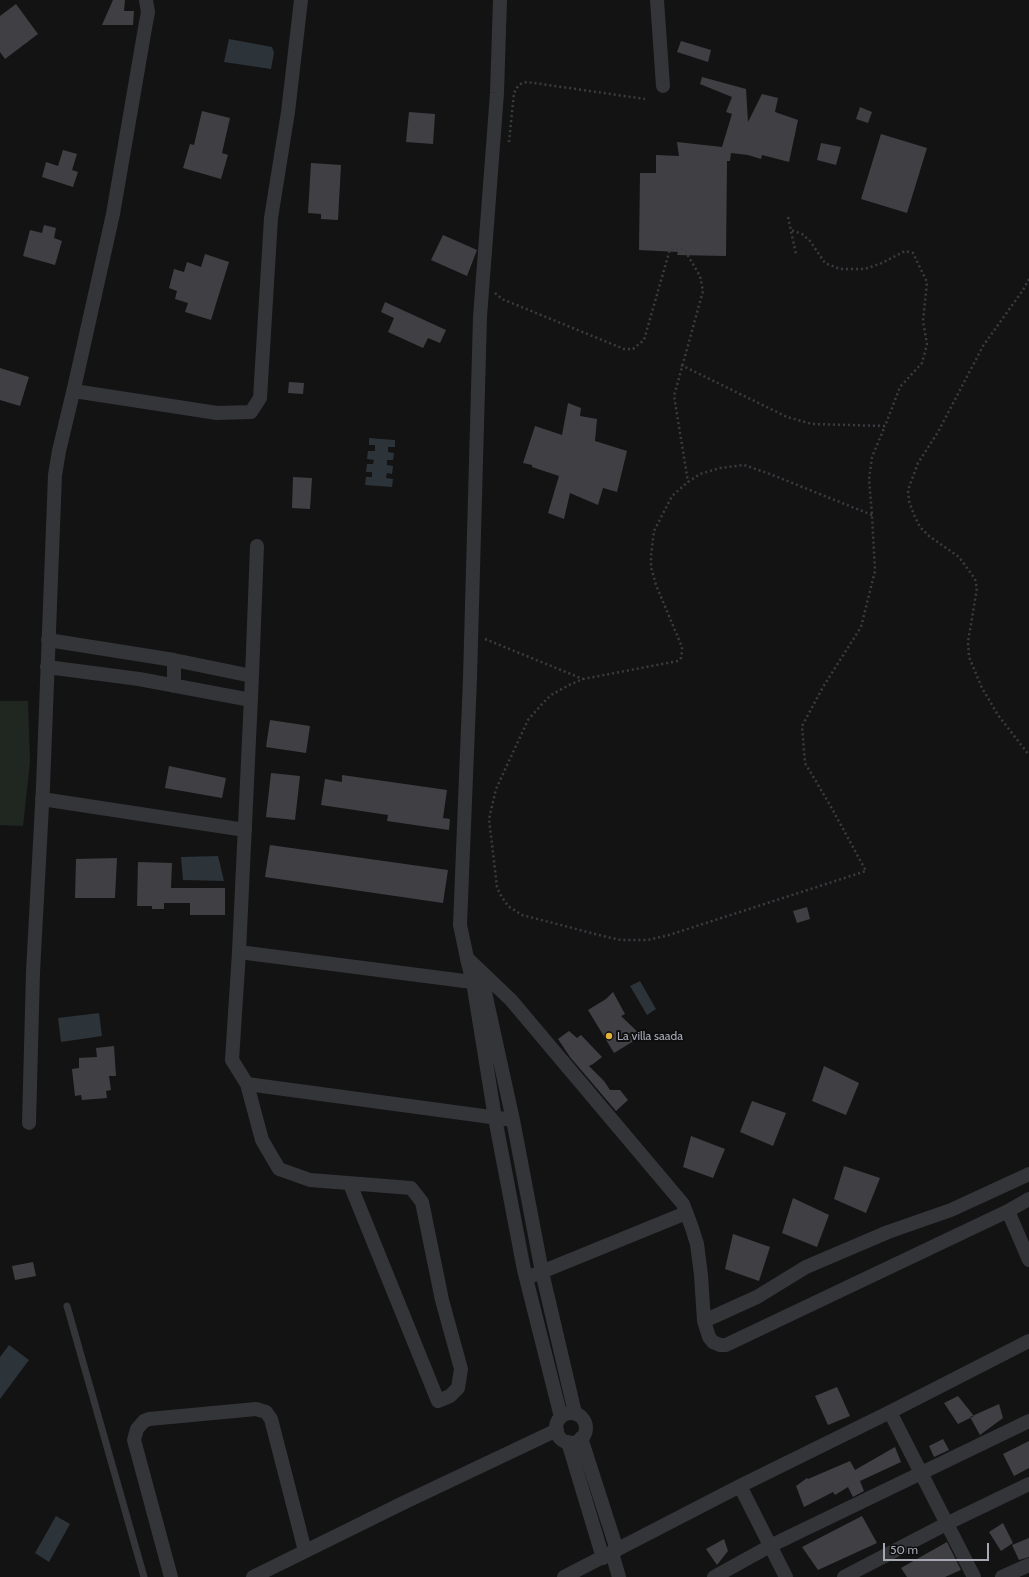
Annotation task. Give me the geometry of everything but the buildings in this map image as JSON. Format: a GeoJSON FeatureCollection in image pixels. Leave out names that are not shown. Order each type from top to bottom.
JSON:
{"type":"FeatureCollection","features":[{"type":"Feature","properties":{"kind":"street"},"geometry":{"type":"LineString","coordinates":[[29,1123],[33,972],[42,799],[55,474],[113,214],[148,12],[146,0]]}},
{"type":"Feature","properties":{"kind":"street"},"geometry":{"type":"LineString","coordinates":[[74,391],[217,413],[251,412],[260,398],[271,218],[288,112],[301,0]]}},
{"type":"Feature","properties":{"kind":"street"},"geometry":{"type":"LineString","coordinates":[[500,0],[497,93],[480,317],[471,634],[460,925],[467,958],[481,980],[513,1120],[542,1272],[575,1413]]}},
{"type":"Feature","properties":{"kind":"street"},"geometry":{"type":"LineString","coordinates":[[657,0],[664,86]]}},
{"type":"Feature","properties":{"kind":"street"},"geometry":{"type":"LineString","coordinates":[[257,546],[245,830],[232,1060],[247,1084],[262,1140],[280,1169],[310,1180],[411,1188],[422,1202],[442,1300],[461,1369],[458,1388],[450,1396],[438,1401],[350,1184]]}},
{"type":"Feature","properties":{"kind":"street"},"geometry":{"type":"LineString","coordinates":[[48,640],[174,660],[252,676]]}},
{"type":"Feature","properties":{"kind":"street"},"geometry":{"type":"LineString","coordinates":[[174,660],[174,686]]}},
{"type":"Feature","properties":{"kind":"street"},"geometry":{"type":"LineString","coordinates":[[47,667],[174,686],[251,700]]}},
{"type":"Feature","properties":{"kind":"street"},"geometry":{"type":"LineString","coordinates":[[42,799],[245,830]]}},
{"type":"Feature","properties":{"kind":"street"},"geometry":{"type":"LineString","coordinates":[[239,952],[481,980],[511,1000],[683,1204],[697,1244],[704,1321],[709,1337],[713,1342],[720,1345],[726,1345],[1008,1210],[1029,1198]]}},
{"type":"Feature","properties":{"kind":"street"},"geometry":{"type":"LineString","coordinates":[[253,1577],[559,1424],[568,1413],[575,1413],[583,1418],[586,1424],[586,1430],[581,1438],[574,1442],[563,1440],[559,1436],[559,1424],[526,1279],[495,1118],[481,980]]}},
{"type":"Feature","properties":{"kind":"street"},"geometry":{"type":"LineString","coordinates":[[247,1084],[513,1120]]}},
{"type":"Feature","properties":{"kind":"street"},"geometry":{"type":"LineString","coordinates":[[704,1321],[757,1297],[806,1266],[881,1235],[951,1210],[1029,1174]]}},
{"type":"Feature","properties":{"kind":"street"},"geometry":{"type":"LineString","coordinates":[[1008,1210],[1029,1260]]}},
{"type":"Feature","properties":{"kind":"street"},"geometry":{"type":"LineString","coordinates":[[526,1279],[686,1213]]}},
{"type":"Feature","properties":{"kind":"street"},"geometry":{"type":"LineString","coordinates":[[564,1577],[740,1486],[1029,1341]]}},
{"type":"Feature","properties":{"kind":"street"},"geometry":{"type":"LineString","coordinates":[[171,1577],[134,1440],[137,1429],[144,1421],[149,1419],[256,1409],[266,1412],[271,1419],[304,1552]]}},
{"type":"Feature","properties":{"kind":"street"},"geometry":{"type":"LineString","coordinates":[[890,1412],[974,1577]]}},
{"type":"Feature","properties":{"kind":"street"},"geometry":{"type":"LineString","coordinates":[[714,1577],[770,1546],[1029,1421]]}},
{"type":"Feature","properties":{"kind":"street"},"geometry":{"type":"LineString","coordinates":[[581,1438],[611,1553]]}},
{"type":"Feature","properties":{"kind":"street"},"geometry":{"type":"LineString","coordinates":[[568,1442],[619,1577]]}},
{"type":"Feature","properties":{"kind":"street"},"geometry":{"type":"LineString","coordinates":[[844,1577],[946,1524],[1029,1484]]}},
{"type":"Feature","properties":{"kind":"street"},"geometry":{"type":"LineString","coordinates":[[740,1486],[786,1577]]}},
{"type":"Feature","properties":{"kind":"street"},"geometry":{"type":"LineString","coordinates":[[1002,1577],[1029,1565]]}},
{"type":"Feature","properties":{"kind":"lane"},"geometry":{"type":"LineString","coordinates":[[67,1306],[144,1577]]}},
{"type":"Feature","properties":{"kind":"path"},"geometry":{"type":"LineString","coordinates":[[508,144],[514,93],[518,86],[522,83],[527,82],[645,99]]}},
{"type":"Feature","properties":{"kind":"path"},"geometry":{"type":"LineString","coordinates":[[788,217],[796,254]]}},
{"type":"Feature","properties":{"kind":"path"},"geometry":{"type":"LineString","coordinates":[[791,230],[802,234],[810,241],[825,263],[840,269],[865,269],[882,263],[905,251],[913,253],[927,282],[923,320],[927,344],[922,363],[900,388],[872,457],[869,479],[872,515],[875,571],[861,627],[826,681],[802,726],[805,763],[866,871],[669,935],[648,940],[628,940],[608,937],[522,915],[503,900],[497,888],[489,819],[491,803],[528,720],[535,711],[556,692],[583,679],[678,661],[681,658],[682,647],[656,585],[651,567],[652,538],[657,522],[672,496],[700,474],[732,466],[744,465],[872,515]]}},
{"type":"Feature","properties":{"kind":"path"},"geometry":{"type":"LineString","coordinates":[[493,288],[495,293],[502,299],[624,350],[633,349],[644,340],[670,249],[684,249],[700,276],[703,290],[674,390],[674,401],[688,482]]}},
{"type":"Feature","properties":{"kind":"path"},"geometry":{"type":"LineString","coordinates":[[1029,279],[1023,290],[983,346],[938,432],[918,463],[908,490],[909,501],[920,527],[929,536],[959,557],[975,579],[977,588],[968,642],[969,657],[982,688],[998,715],[1029,755]]}},
{"type":"Feature","properties":{"kind":"path"},"geometry":{"type":"LineString","coordinates":[[681,366],[787,417],[812,424],[885,426]]}},
{"type":"Feature","properties":{"kind":"path"},"geometry":{"type":"LineString","coordinates":[[471,634],[583,679]]}},
{"type":"Feature","properties":{"kind":"shaded area"},"geometry":{"type":"Polygon","coordinates":[[[229,39],[272,47],[274,53],[271,69],[224,62],[229,39]]]}},
{"type":"Feature","properties":{"kind":"shaded area"},"geometry":{"type":"Polygon","coordinates":[[[369,438],[395,440],[395,447],[388,447],[388,452],[394,453],[393,460],[387,460],[387,465],[393,466],[392,474],[387,473],[386,478],[393,479],[392,487],[365,485],[366,477],[372,477],[372,472],[366,472],[367,464],[373,464],[374,460],[367,459],[368,451],[375,451],[375,445],[369,445],[369,438]]]}},
{"type":"Feature","properties":{"kind":"shaded area"},"geometry":{"type":"Polygon","coordinates":[[[0,701],[28,701],[30,762],[23,826],[0,825],[0,701]]]}},
{"type":"Feature","properties":{"kind":"shaded area"},"geometry":{"type":"Polygon","coordinates":[[[218,856],[224,881],[183,880],[181,857],[218,856]]]}},
{"type":"Feature","properties":{"kind":"shaded area"},"geometry":{"type":"Polygon","coordinates":[[[640,981],[656,1009],[647,1015],[630,986],[640,981]]]}},
{"type":"Feature","properties":{"kind":"shaded area"},"geometry":{"type":"Polygon","coordinates":[[[99,1013],[102,1036],[61,1042],[58,1018],[99,1013]]]}},
{"type":"Feature","properties":{"kind":"shaded area"},"geometry":{"type":"Polygon","coordinates":[[[9,1345],[29,1360],[0,1399],[0,1357],[9,1345]]]}},
{"type":"Feature","properties":{"kind":"shaded area"},"geometry":{"type":"Polygon","coordinates":[[[56,1516],[70,1524],[49,1562],[35,1553],[56,1516]]]}},
{"type":"Feature","properties":{"kind":"place","name":"La villa saada"},"geometry":{"type":"Point","coordinates":[609,1036]}}]}
